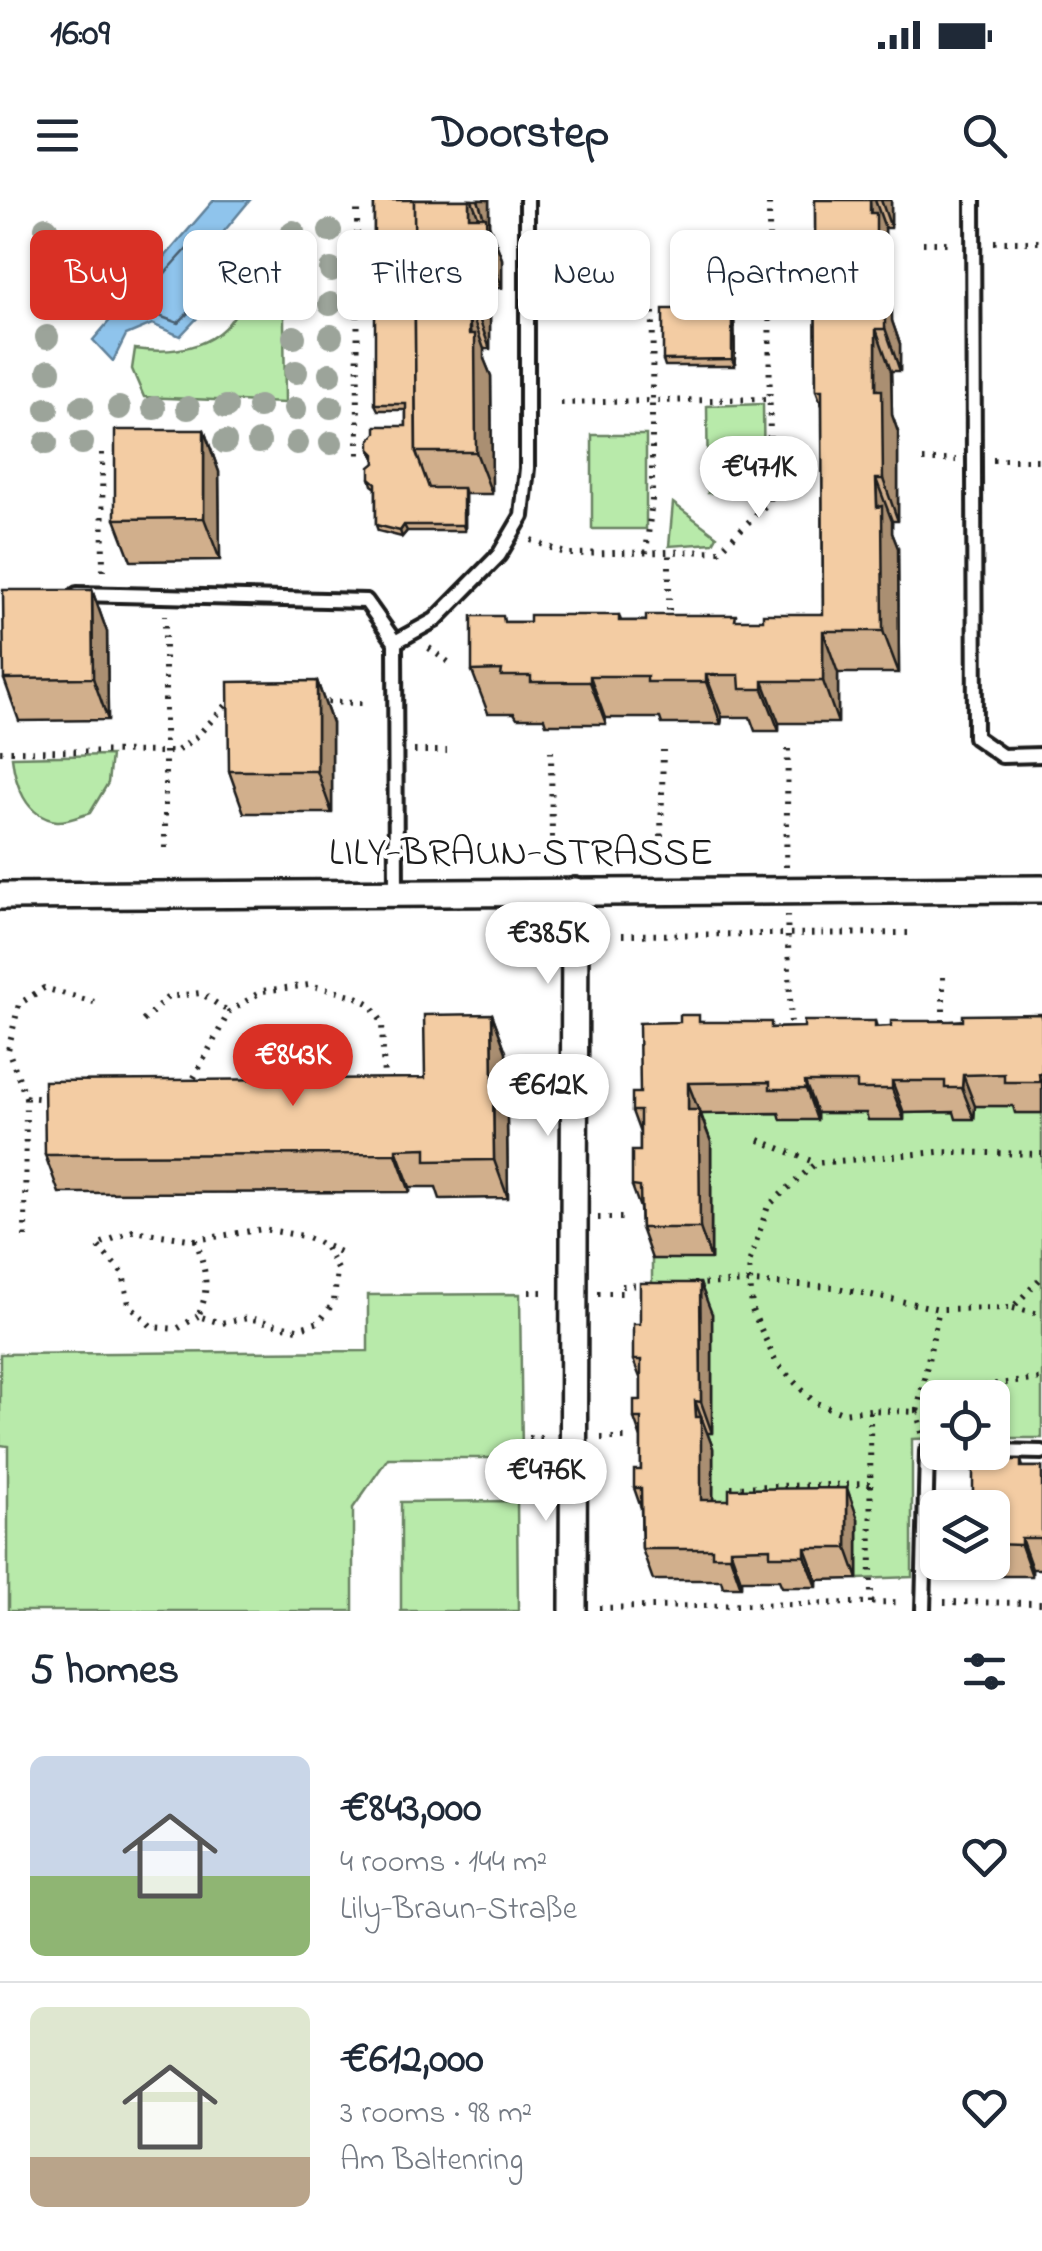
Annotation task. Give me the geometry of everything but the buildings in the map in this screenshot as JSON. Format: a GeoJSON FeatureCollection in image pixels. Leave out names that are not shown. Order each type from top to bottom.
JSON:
{"type":"FeatureCollection","features":[{"type":"Feature","properties":{"kind":"street","name":"LILY-BRAUN-STRASSE"},"geometry":{"type":"LineString","coordinates":[[0,896],[1042,890]]}},
{"type":"Feature","properties":{"kind":"street"},"geometry":{"type":"LineString","coordinates":[[573,1610],[575,891]]}},
{"type":"Feature","properties":{"kind":"lane"},"geometry":{"type":"LineString","coordinates":[[396,642],[435,620],[499,556],[522,516],[527,468],[528,200]]}},
{"type":"Feature","properties":{"kind":"lane"},"geometry":{"type":"LineString","coordinates":[[973,200],[975,737],[1002,756],[1042,755]]}},
{"type":"Feature","properties":{"kind":"lane"},"geometry":{"type":"LineString","coordinates":[[69,594],[366,601],[396,642],[396,892]]}},
{"type":"Feature","properties":{"kind":"lane"},"geometry":{"type":"LineString","coordinates":[[1010,1452],[1042,1452]]}},
{"type":"Feature","properties":{"kind":"lane"},"geometry":{"type":"LineString","coordinates":[[923,1607],[931,1470]]}},
{"type":"Feature","properties":{"kind":"path"},"geometry":{"type":"LineString","coordinates":[[357,200],[358,455]]}},
{"type":"Feature","properties":{"kind":"path"},"geometry":{"type":"LineString","coordinates":[[513,531],[567,554],[719,552],[770,500],[770,200]]}},
{"type":"Feature","properties":{"kind":"path"},"geometry":{"type":"LineString","coordinates":[[646,553],[652,500],[653,312]]}},
{"type":"Feature","properties":{"kind":"path"},"geometry":{"type":"LineString","coordinates":[[561,402],[770,400]]}},
{"type":"Feature","properties":{"kind":"path"},"geometry":{"type":"LineString","coordinates":[[102,453],[103,594]]}},
{"type":"Feature","properties":{"kind":"path"},"geometry":{"type":"LineString","coordinates":[[669,629],[670,552]]}},
{"type":"Feature","properties":{"kind":"path"},"geometry":{"type":"LineString","coordinates":[[164,848],[165,594]]}},
{"type":"Feature","properties":{"kind":"path"},"geometry":{"type":"LineString","coordinates":[[0,752],[176,752],[238,693]]}},
{"type":"Feature","properties":{"kind":"path"},"geometry":{"type":"LineString","coordinates":[[306,702],[364,702]]}},
{"type":"Feature","properties":{"kind":"path"},"geometry":{"type":"LineString","coordinates":[[661,836],[664,750]]}},
{"type":"Feature","properties":{"kind":"path"},"geometry":{"type":"LineString","coordinates":[[396,752],[448,751]]}},
{"type":"Feature","properties":{"kind":"path"},"geometry":{"type":"LineString","coordinates":[[551,751],[552,839]]}},
{"type":"Feature","properties":{"kind":"path"},"geometry":{"type":"LineString","coordinates":[[622,934],[911,933]]}},
{"type":"Feature","properties":{"kind":"path"},"geometry":{"type":"LineString","coordinates":[[943,977],[944,1021]]}},
{"type":"Feature","properties":{"kind":"path"},"geometry":{"type":"LineString","coordinates":[[206,1094],[186,1094],[229,1012],[262,991],[309,985],[355,996],[370,1004],[382,1022],[384,1088]]}},
{"type":"Feature","properties":{"kind":"path"},"geometry":{"type":"LineString","coordinates":[[25,1237],[26,1097],[8,1050],[20,1004],[44,988],[94,1002]]}},
{"type":"Feature","properties":{"kind":"path"},"geometry":{"type":"LineString","coordinates":[[143,1020],[168,997],[201,993],[229,1012]]}},
{"type":"Feature","properties":{"kind":"path"},"geometry":{"type":"LineString","coordinates":[[26,1097],[64,1098]]}},
{"type":"Feature","properties":{"kind":"path"},"geometry":{"type":"LineString","coordinates":[[758,1140],[816,1163],[938,1152],[1042,1154]]}},
{"type":"Feature","properties":{"kind":"path"},"geometry":{"type":"LineString","coordinates":[[816,1163],[768,1206],[749,1263],[752,1310],[777,1364],[814,1402],[842,1412],[920,1411]]}},
{"type":"Feature","properties":{"kind":"path"},"geometry":{"type":"LineString","coordinates":[[196,1240],[206,1272],[206,1301],[198,1316],[177,1329],[152,1327],[130,1304],[123,1274],[96,1245],[133,1231],[196,1240],[262,1229],[303,1236],[340,1252]]}},
{"type":"Feature","properties":{"kind":"path"},"geometry":{"type":"LineString","coordinates":[[198,1316],[221,1323],[248,1318],[296,1329],[319,1322],[334,1302],[337,1270],[326,1248]]}},
{"type":"Feature","properties":{"kind":"path"},"geometry":{"type":"LineString","coordinates":[[1012,1308],[1042,1277]]}},
{"type":"Feature","properties":{"kind":"path"},"geometry":{"type":"LineString","coordinates":[[677,1284],[833,1286],[939,1310],[1012,1308],[1040,1314]]}},
{"type":"Feature","properties":{"kind":"path"},"geometry":{"type":"LineString","coordinates":[[622,1286],[659,1285]]}},
{"type":"Feature","properties":{"kind":"path"},"geometry":{"type":"LineString","coordinates":[[920,1420],[917,1412],[939,1310]]}},
{"type":"Feature","properties":{"kind":"path"},"geometry":{"type":"LineString","coordinates":[[1010,1383],[1042,1380]]}},
{"type":"Feature","properties":{"kind":"path"},"geometry":{"type":"LineString","coordinates":[[870,1410],[871,1603]]}},
{"type":"Feature","properties":{"kind":"path"},"geometry":{"type":"LineString","coordinates":[[731,1487],[870,1484]]}},
{"type":"Feature","properties":{"kind":"path"},"geometry":{"type":"LineString","coordinates":[[573,1610],[1042,1603]]}},
{"type":"Feature","properties":{"kind":"green space"},"geometry":{"type":"Polygon","coordinates":[[[230,320],[284,320],[285,403],[144,397],[132,369],[135,349],[182,349],[223,329],[230,320]]]}},
{"type":"Feature","properties":{"kind":"green space"},"geometry":{"type":"Polygon","coordinates":[[[763,404],[764,491],[708,493],[707,406],[763,404]]]}},
{"type":"Feature","properties":{"kind":"green space"},"geometry":{"type":"Polygon","coordinates":[[[592,435],[646,435],[646,529],[592,529],[592,435]]]}},
{"type":"Feature","properties":{"kind":"green space"},"geometry":{"type":"Polygon","coordinates":[[[673,503],[717,536],[713,543],[669,546],[673,503]]]}},
{"type":"Feature","properties":{"kind":"green space"},"geometry":{"type":"Polygon","coordinates":[[[111,755],[108,783],[90,813],[61,821],[46,818],[29,806],[19,788],[12,757],[111,755]]]}},
{"type":"Feature","properties":{"kind":"green space"},"geometry":{"type":"Polygon","coordinates":[[[975,1106],[1016,1106],[1016,1113],[1042,1113],[1042,1438],[1010,1438],[1010,1380],[920,1380],[920,1439],[912,1439],[912,1577],[858,1579],[858,1519],[713,1531],[713,1449],[706,1433],[711,1433],[652,1314],[652,1259],[711,1258],[711,1142],[699,1114],[782,1113],[817,1120],[817,1113],[869,1113],[869,1120],[903,1120],[904,1113],[956,1112],[957,1119],[973,1119],[975,1106]]]}},
{"type":"Feature","properties":{"kind":"green space"},"geometry":{"type":"Polygon","coordinates":[[[520,1294],[522,1458],[388,1458],[353,1508],[353,1611],[8,1611],[8,1446],[0,1445],[0,1354],[368,1351],[368,1295],[520,1294]]]}},
{"type":"Feature","properties":{"kind":"green space"},"geometry":{"type":"Polygon","coordinates":[[[517,1501],[518,1611],[401,1611],[401,1502],[517,1501]]]}},
{"type":"Feature","properties":{"kind":"water"},"geometry":{"type":"Polygon","coordinates":[[[214,200],[250,200],[225,230],[188,230],[214,200]]]}},
{"type":"Feature","properties":{"kind":"water"},"geometry":{"type":"Polygon","coordinates":[[[183,236],[183,320],[195,320],[180,336],[152,324],[126,335],[113,361],[93,340],[110,320],[163,320],[163,259],[183,236]]]}}]}
